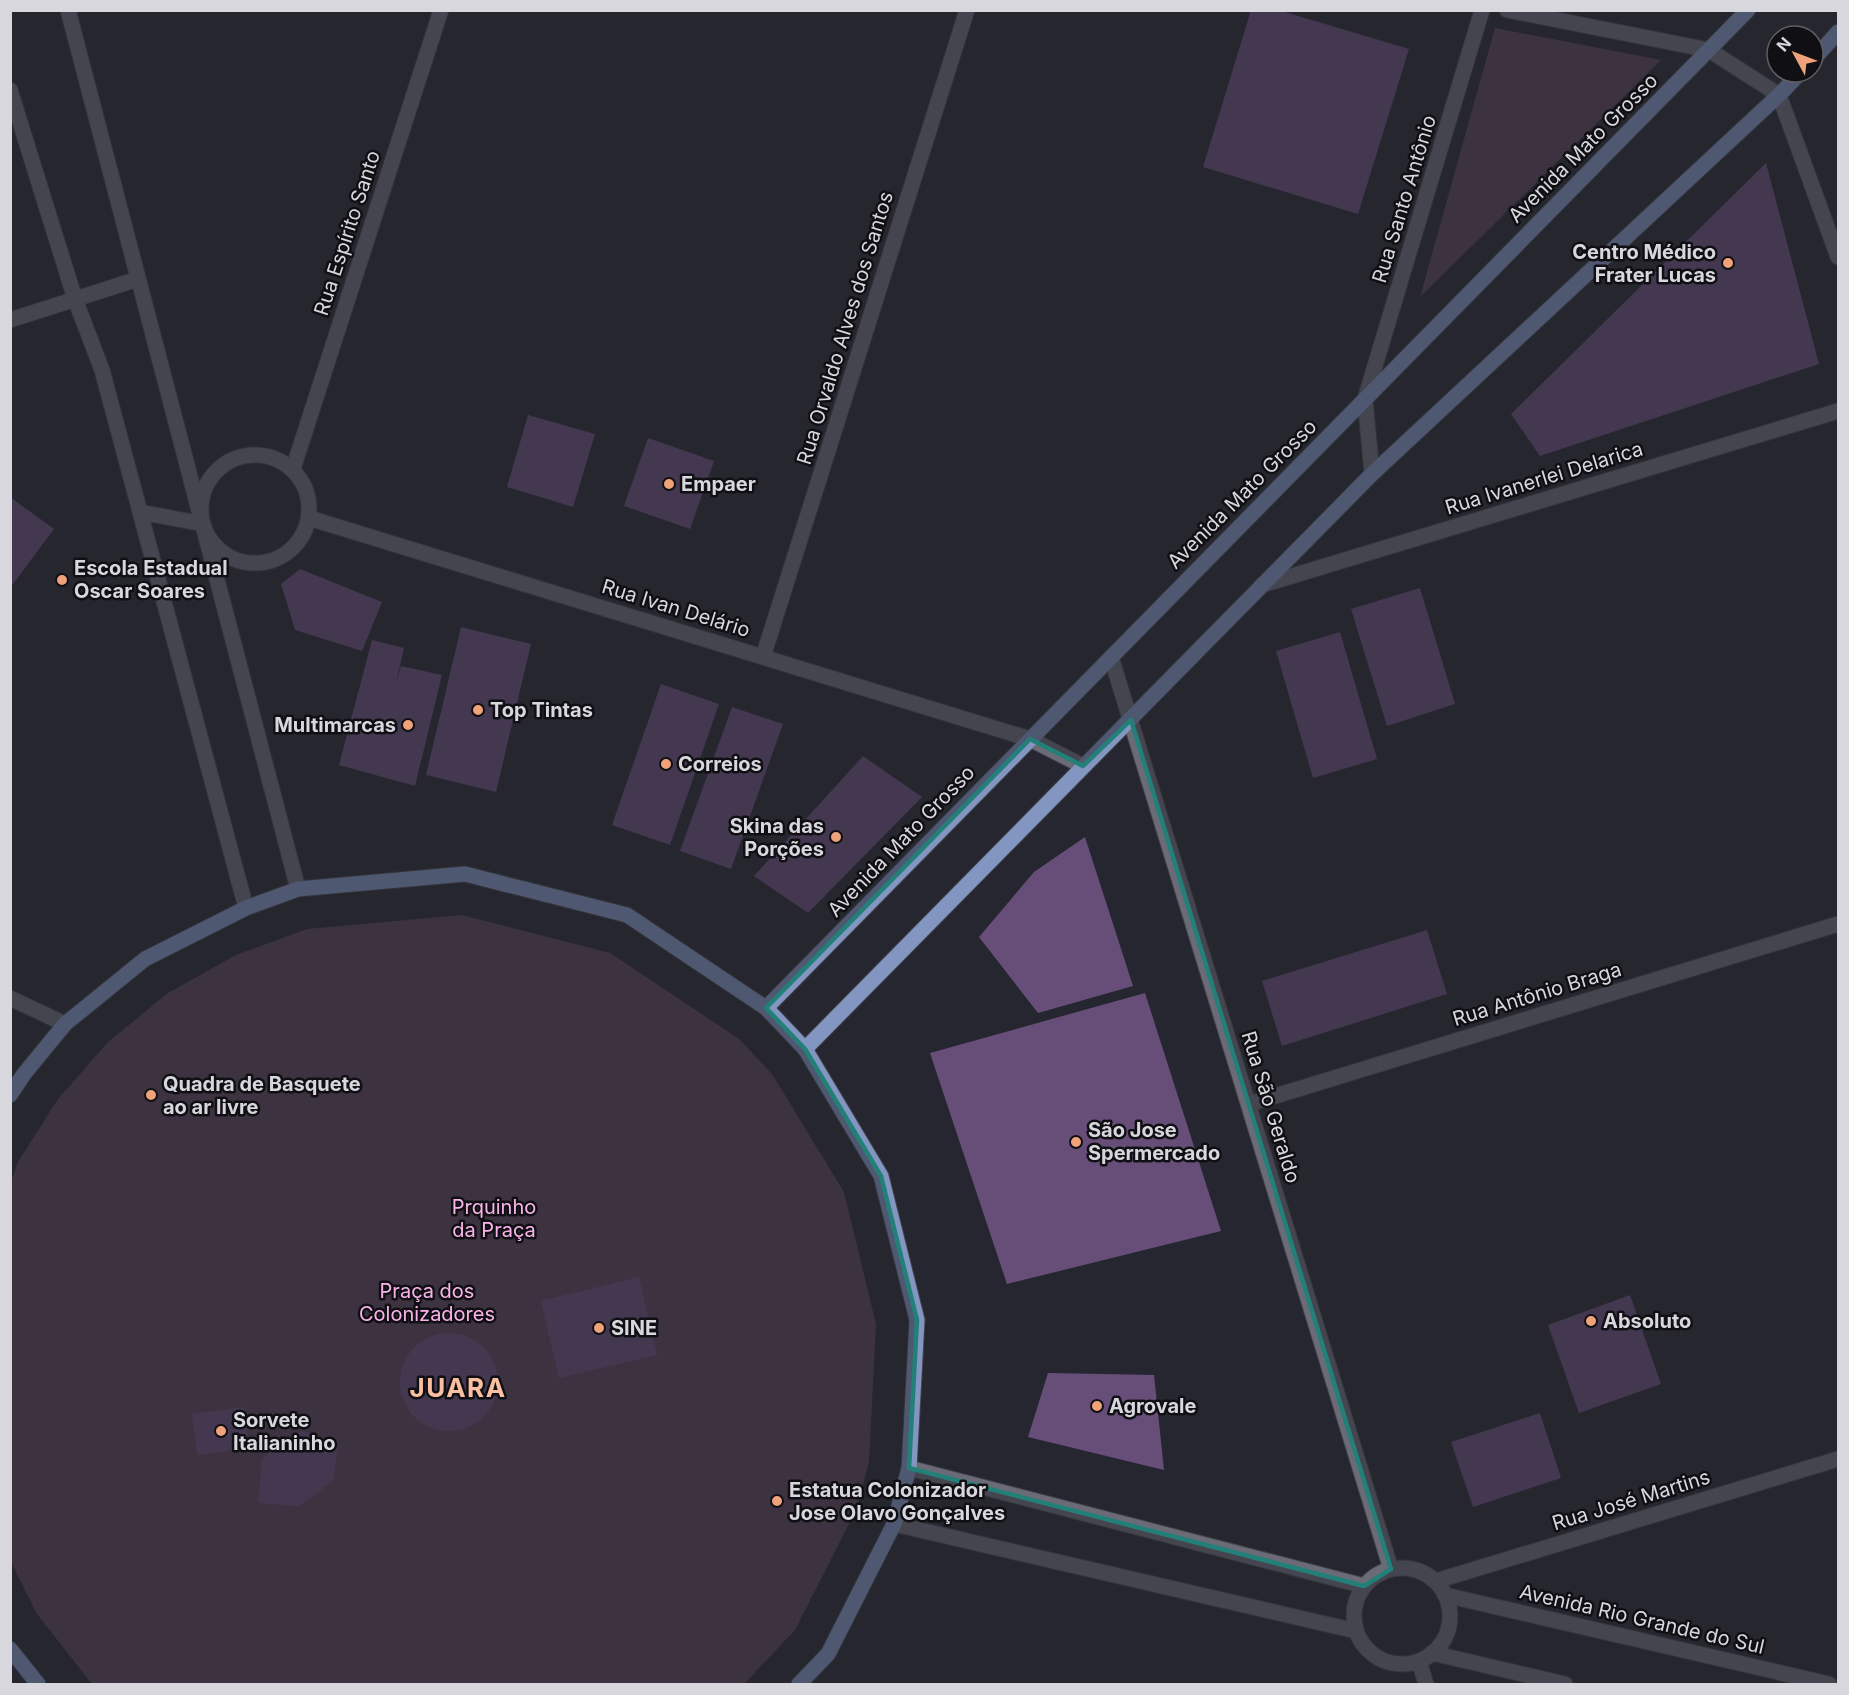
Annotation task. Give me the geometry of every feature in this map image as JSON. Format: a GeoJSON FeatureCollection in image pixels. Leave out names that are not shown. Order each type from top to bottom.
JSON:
{"type":"FeatureCollection","features":[{"type":"Feature","properties":{"kind":"main road","name":"Avenida Mato Grosso"},"geometry":{"type":"LineString","coordinates":[[766,1008],[1748,10]]}},
{"type":"Feature","properties":{"kind":"main road"},"geometry":{"type":"LineString","coordinates":[[1825,47],[1839,32]]}},
{"type":"Feature","properties":{"kind":"main road"},"geometry":{"type":"LineString","coordinates":[[805,1049],[1372,474],[1790,84]]}},
{"type":"Feature","properties":{"kind":"main road"},"geometry":{"type":"LineString","coordinates":[[10,1095],[65,1024],[145,959],[246,908],[298,889],[465,874],[488,879],[627,915],[766,1008],[805,1049],[881,1176],[917,1320],[909,1467],[894,1524],[828,1654],[799,1684]]}},
{"type":"Feature","properties":{"kind":"main road"},"geometry":{"type":"LineString","coordinates":[[10,1649],[38,1684]]}},
{"type":"Feature","properties":{"kind":"street"},"geometry":{"type":"LineString","coordinates":[[68,10],[298,889]]}},
{"type":"Feature","properties":{"kind":"street","name":"Rua Espírito Santo"},"geometry":{"type":"LineString","coordinates":[[293,469],[441,10]]}},
{"type":"Feature","properties":{"kind":"street","name":"Rua Orvaldo Alves dos Santos"},"geometry":{"type":"LineString","coordinates":[[763,657],[967,10]]}},
{"type":"Feature","properties":{"kind":"street","name":"Rua Santo Antônio"},"geometry":{"type":"LineString","coordinates":[[1365,399],[1482,10]]}},
{"type":"Feature","properties":{"kind":"street"},"geometry":{"type":"LineString","coordinates":[[1507,10],[1709,50],[1779,95],[1839,257]]}},
{"type":"Feature","properties":{"kind":"street"},"geometry":{"type":"LineString","coordinates":[[10,90],[75,299],[102,370],[246,908]]}},
{"type":"Feature","properties":{"kind":"street"},"geometry":{"type":"LineString","coordinates":[[10,320],[138,279]]}},
{"type":"Feature","properties":{"kind":"street"},"geometry":{"type":"LineString","coordinates":[[1365,399],[1372,474]]}},
{"type":"Feature","properties":{"kind":"street","name":"Rua Ivanerlei Delarica"},"geometry":{"type":"LineString","coordinates":[[1262,585],[1839,411]]}},
{"type":"Feature","properties":{"kind":"street"},"geometry":{"type":"LineString","coordinates":[[263,454],[280,460],[293,469],[304,485],[309,502],[309,518],[302,537],[290,550],[274,560],[256,563],[239,561],[223,552],[211,540],[203,524],[201,506],[205,489],[214,473],[228,462],[244,455],[263,454]]}},
{"type":"Feature","properties":{"kind":"street"},"geometry":{"type":"LineString","coordinates":[[140,512],[203,524]]}},
{"type":"Feature","properties":{"kind":"street","name":"Rua Ivan Delário"},"geometry":{"type":"LineString","coordinates":[[309,518],[1030,739],[1083,766]]}},
{"type":"Feature","properties":{"kind":"street","name":"Rua São Geraldo"},"geometry":{"type":"LineString","coordinates":[[1111,657],[1391,1569]]}},
{"type":"Feature","properties":{"kind":"street","name":"Rua Antônio Braga"},"geometry":{"type":"LineString","coordinates":[[1249,1104],[1839,924]]}},
{"type":"Feature","properties":{"kind":"street"},"geometry":{"type":"LineString","coordinates":[[10,998],[65,1024]]}},
{"type":"Feature","properties":{"kind":"street","name":"Rua José Martins"},"geometry":{"type":"LineString","coordinates":[[1436,1581],[1839,1459]]}},
{"type":"Feature","properties":{"kind":"street"},"geometry":{"type":"LineString","coordinates":[[909,1467],[1364,1586]]}},
{"type":"Feature","properties":{"kind":"street"},"geometry":{"type":"LineString","coordinates":[[894,1524],[1356,1631]]}},
{"type":"Feature","properties":{"kind":"street"},"geometry":{"type":"LineString","coordinates":[[1391,1569],[1407,1569],[1423,1573],[1436,1581],[1445,1595],[1450,1611],[1449,1626],[1443,1641],[1426,1657],[1404,1664],[1388,1662],[1374,1655],[1363,1645],[1356,1631],[1354,1616],[1357,1600],[1364,1586],[1376,1576],[1391,1569]]}},
{"type":"Feature","properties":{"kind":"street","name":"Avenida Rio Grande do Sul"},"geometry":{"type":"LineString","coordinates":[[1445,1595],[1829,1684]]}},
{"type":"Feature","properties":{"kind":"street"},"geometry":{"type":"LineString","coordinates":[[1426,1657],[1426,1684]]}},
{"type":"Feature","properties":{"kind":"street"},"geometry":{"type":"LineString","coordinates":[[1426,1657],[1565,1684]]}},
{"type":"Feature","properties":{"kind":"highlighted area"},"geometry":{"type":"Polygon","coordinates":[[[1131,720],[1391,1569],[1364,1586],[909,1468],[917,1320],[881,1176],[805,1049],[766,1008],[1030,739],[1083,766],[1131,720]]]}},
{"type":"Feature","properties":{"kind":"green space"},"geometry":{"type":"Polygon","coordinates":[[[1495,28],[1661,60],[1420,297],[1495,28]]]}},
{"type":"Feature","properties":{"kind":"green space","name":"Praça dos Colonizadores"},"geometry":{"type":"Polygon","coordinates":[[[462,915],[610,953],[739,1039],[772,1074],[844,1192],[876,1324],[869,1462],[856,1510],[795,1630],[744,1684],[92,1684],[37,1614],[11,1562],[10,1184],[18,1162],[58,1099],[108,1042],[168,993],[236,955],[307,929],[462,915]]]}},
{"type":"Feature","properties":{"kind":"building"},"geometry":{"type":"Polygon","coordinates":[[[1251,10],[1278,10],[1409,49],[1358,214],[1203,167],[1251,10]]]}},
{"type":"Feature","properties":{"kind":"building","name":"Centro Médico Frater Lucas"},"geometry":{"type":"Polygon","coordinates":[[[1766,163],[1819,364],[1540,456],[1511,414],[1766,163]]]}},
{"type":"Feature","properties":{"kind":"building"},"geometry":{"type":"Polygon","coordinates":[[[528,415],[595,434],[573,507],[507,487],[528,415]]]}},
{"type":"Feature","properties":{"kind":"building","name":"Empaer"},"geometry":{"type":"Polygon","coordinates":[[[648,438],[714,461],[690,529],[624,506],[648,438]]]}},
{"type":"Feature","properties":{"kind":"building"},"geometry":{"type":"Polygon","coordinates":[[[10,497],[54,529],[10,588],[10,497]]]}},
{"type":"Feature","properties":{"kind":"building"},"geometry":{"type":"Polygon","coordinates":[[[300,569],[382,602],[362,651],[295,630],[281,584],[300,569]]]}},
{"type":"Feature","properties":{"kind":"building"},"geometry":{"type":"Polygon","coordinates":[[[1420,588],[1455,704],[1387,726],[1351,609],[1420,588]]]}},
{"type":"Feature","properties":{"kind":"building","name":"Top Tintas"},"geometry":{"type":"Polygon","coordinates":[[[461,627],[531,644],[496,792],[426,775],[461,627]]]}},
{"type":"Feature","properties":{"kind":"building"},"geometry":{"type":"Polygon","coordinates":[[[1340,632],[1377,759],[1313,778],[1276,651],[1340,632]]]}},
{"type":"Feature","properties":{"kind":"building"},"geometry":{"type":"Polygon","coordinates":[[[372,640],[404,648],[396,683],[401,666],[442,675],[415,786],[339,765],[372,640]]]}},
{"type":"Feature","properties":{"kind":"building","name":"Correios"},"geometry":{"type":"Polygon","coordinates":[[[661,684],[719,704],[670,845],[612,825],[661,684]]]}},
{"type":"Feature","properties":{"kind":"building"},"geometry":{"type":"Polygon","coordinates":[[[732,707],[783,724],[731,869],[680,851],[732,707]]]}},
{"type":"Feature","properties":{"kind":"building","name":"Skina das Porções"},"geometry":{"type":"Polygon","coordinates":[[[863,756],[922,797],[808,913],[754,876],[863,756]]]}},
{"type":"Feature","properties":{"kind":"building"},"geometry":{"type":"Polygon","coordinates":[[[1085,837],[1133,986],[1038,1013],[979,937],[1034,872],[1085,837]]]}},
{"type":"Feature","properties":{"kind":"building"},"geometry":{"type":"Polygon","coordinates":[[[1427,930],[1447,994],[1282,1046],[1262,981],[1427,930]]]}},
{"type":"Feature","properties":{"kind":"building","name":"São Jose Spermercado"},"geometry":{"type":"Polygon","coordinates":[[[1145,993],[1221,1231],[1007,1284],[930,1053],[1145,993]]]}},
{"type":"Feature","properties":{"kind":"building","name":"SINE"},"geometry":{"type":"Polygon","coordinates":[[[639,1277],[657,1355],[559,1378],[541,1301],[639,1277]]]}},
{"type":"Feature","properties":{"kind":"building"},"geometry":{"type":"Polygon","coordinates":[[[1630,1295],[1661,1384],[1579,1413],[1548,1325],[1630,1295]]]}},
{"type":"Feature","properties":{"kind":"building"},"geometry":{"type":"Polygon","coordinates":[[[449,1333],[468,1337],[484,1347],[494,1363],[498,1382],[494,1401],[484,1417],[468,1427],[449,1431],[430,1427],[414,1417],[404,1401],[400,1382],[404,1363],[414,1347],[430,1337],[449,1333]]]}},
{"type":"Feature","properties":{"kind":"building","name":"Agrovale"},"geometry":{"type":"Polygon","coordinates":[[[1048,1373],[1154,1375],[1164,1470],[1028,1437],[1048,1373]]]}},
{"type":"Feature","properties":{"kind":"building","name":"Sorvete Italianinho"},"geometry":{"type":"Polygon","coordinates":[[[244,1407],[250,1448],[197,1455],[192,1414],[244,1407]]]}},
{"type":"Feature","properties":{"kind":"building"},"geometry":{"type":"Polygon","coordinates":[[[1540,1413],[1561,1478],[1473,1507],[1451,1442],[1540,1413]]]}},
{"type":"Feature","properties":{"kind":"building"},"geometry":{"type":"Polygon","coordinates":[[[302,1430],[338,1446],[333,1481],[299,1506],[258,1503],[262,1458],[302,1430]]]}},
{"type":"Feature","properties":{"kind":"place","name":"Centro Médico Frater Lucas"},"geometry":{"type":"Point","coordinates":[1728,263]}},
{"type":"Feature","properties":{"kind":"place","name":"Empaer"},"geometry":{"type":"Point","coordinates":[669,484]}},
{"type":"Feature","properties":{"kind":"place","name":"Escola Estadual Oscar Soares"},"geometry":{"type":"Point","coordinates":[62,580]}},
{"type":"Feature","properties":{"kind":"place","name":"Top Tintas"},"geometry":{"type":"Point","coordinates":[478,710]}},
{"type":"Feature","properties":{"kind":"place","name":"Multimarcas"},"geometry":{"type":"Point","coordinates":[408,725]}},
{"type":"Feature","properties":{"kind":"place","name":"Correios"},"geometry":{"type":"Point","coordinates":[666,764]}},
{"type":"Feature","properties":{"kind":"place","name":"Skina das Porções"},"geometry":{"type":"Point","coordinates":[836,837]}},
{"type":"Feature","properties":{"kind":"place","name":"Quadra de Basquete ao ar livre"},"geometry":{"type":"Point","coordinates":[151,1095]}},
{"type":"Feature","properties":{"kind":"place","name":"São Jose Spermercado"},"geometry":{"type":"Point","coordinates":[1076,1142]}},
{"type":"Feature","properties":{"kind":"place","name":"Absoluto"},"geometry":{"type":"Point","coordinates":[1591,1321]}},
{"type":"Feature","properties":{"kind":"place","name":"SINE"},"geometry":{"type":"Point","coordinates":[599,1328]}},
{"type":"Feature","properties":{"kind":"place","name":"Agrovale"},"geometry":{"type":"Point","coordinates":[1097,1406]}},
{"type":"Feature","properties":{"kind":"place","name":"Sorvete Italianinho"},"geometry":{"type":"Point","coordinates":[221,1431]}},
{"type":"Feature","properties":{"kind":"place","name":"Estatua Colonizador Jose Olavo Gonçalves"},"geometry":{"type":"Point","coordinates":[777,1501]}},
{"type":"Feature","properties":{"kind":"district","name":"JUARA"},"geometry":{"type":"Point","coordinates":[458,1387]}},
{"type":"Feature","properties":{"kind":"park label","name":"Prquinho da Praça"},"geometry":{"type":"Point","coordinates":[494,1218]}}]}
